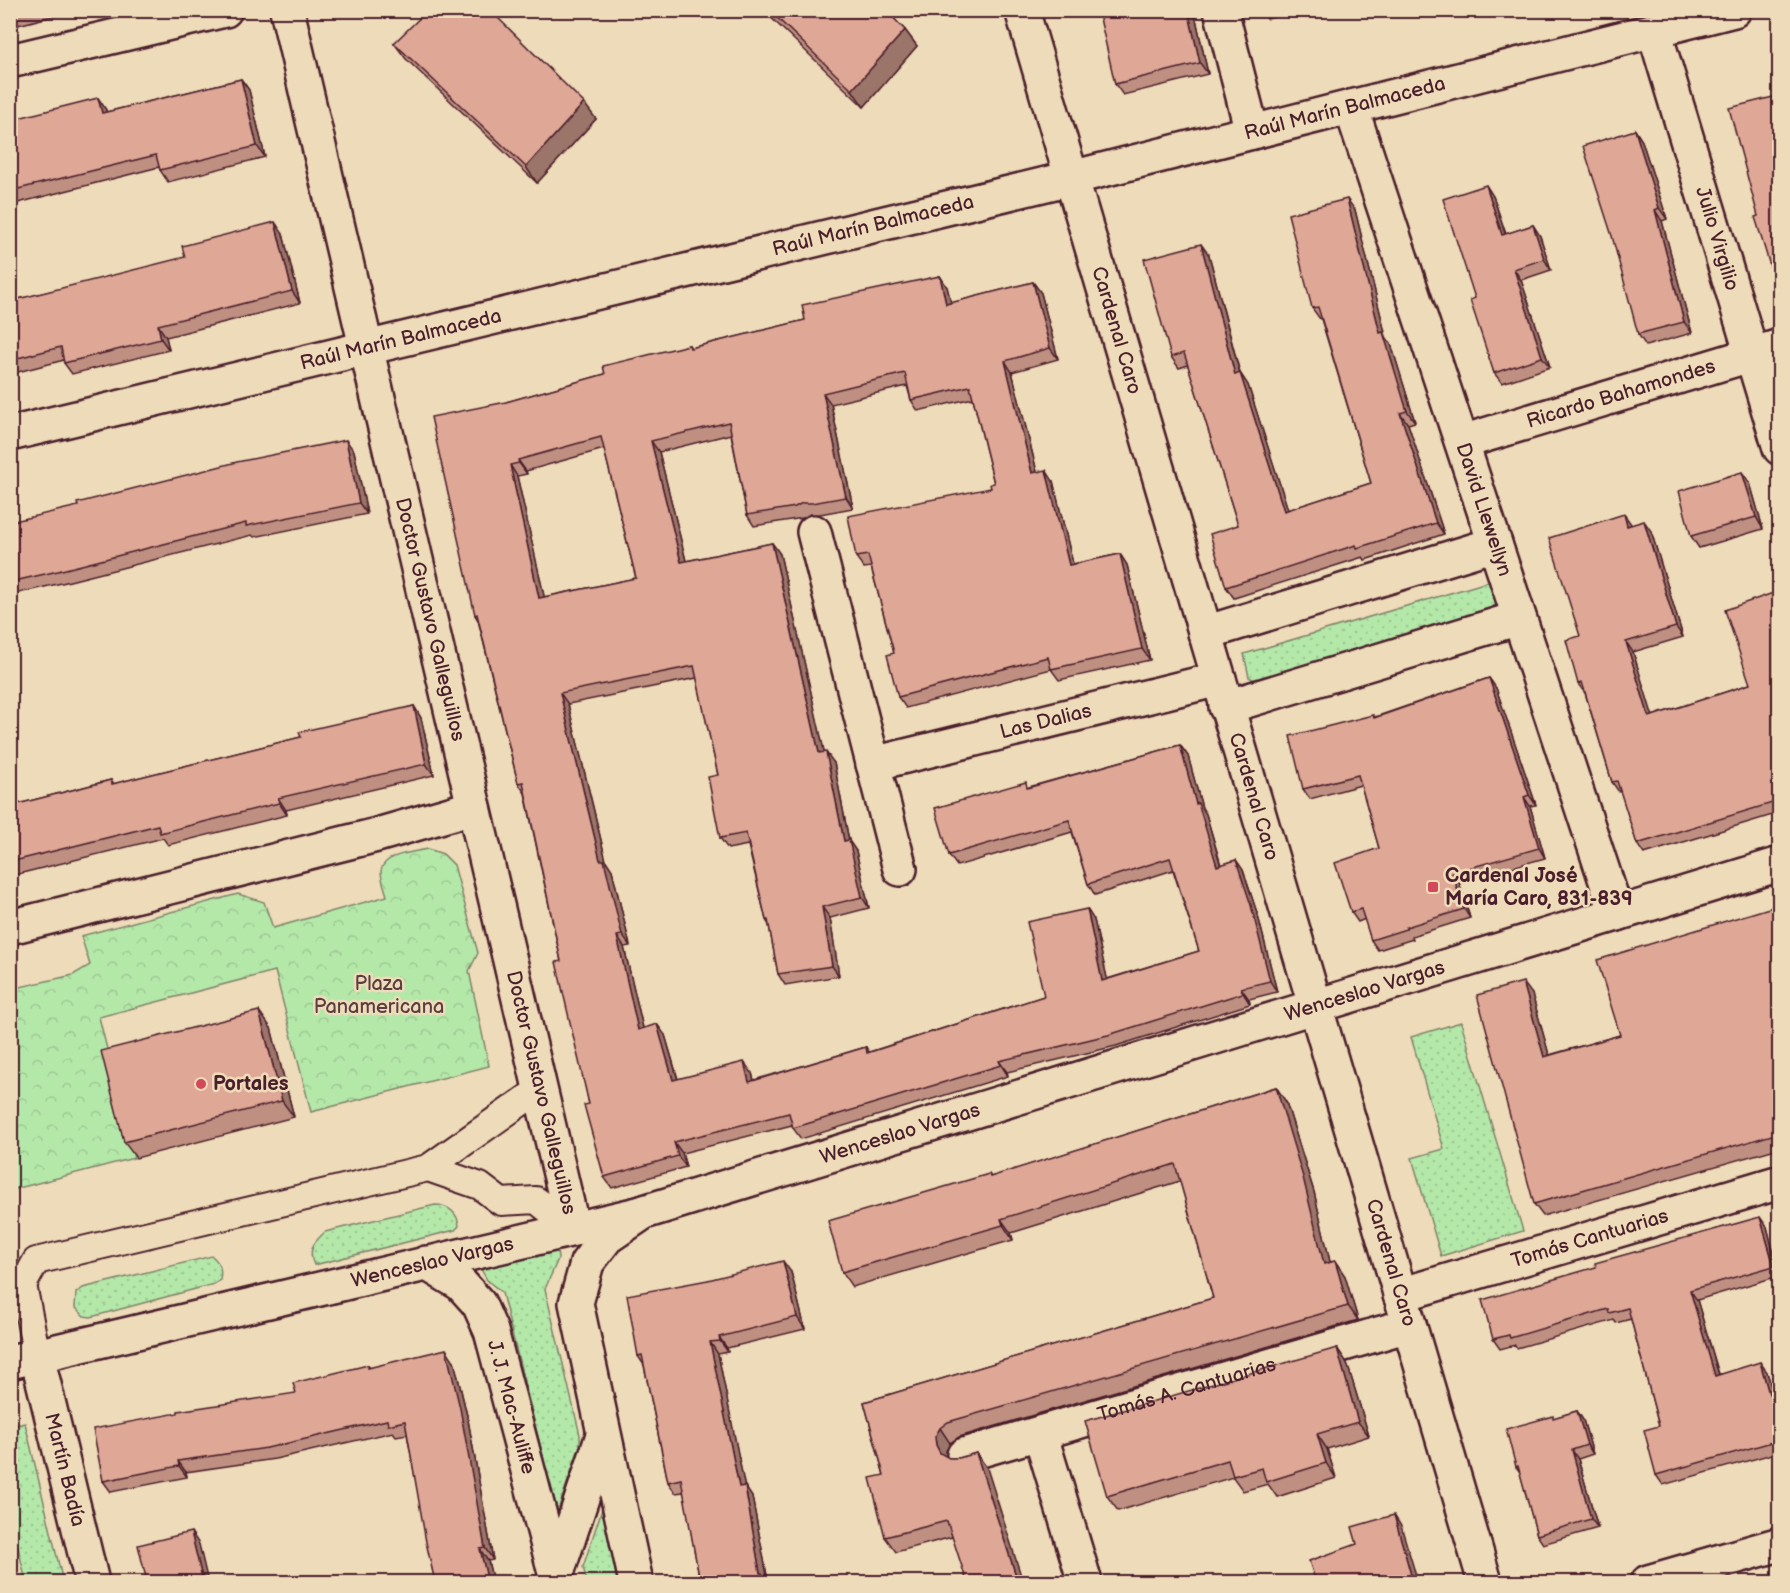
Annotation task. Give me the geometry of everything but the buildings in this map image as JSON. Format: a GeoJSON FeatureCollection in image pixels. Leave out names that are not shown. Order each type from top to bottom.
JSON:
{"type":"FeatureCollection","features":[{"type":"Feature","properties":{"kind":"street"},"geometry":{"type":"LineString","coordinates":[[10,61],[225,10]]}},
{"type":"Feature","properties":{"kind":"street","name":"Doctor Gustavo Galleguillos"},"geometry":{"type":"LineString","coordinates":[[287,10],[573,1229]]}},
{"type":"Feature","properties":{"kind":"street","name":"Cardenal Caro"},"geometry":{"type":"LineString","coordinates":[[1022,10],[1485,1582]]}},
{"type":"Feature","properties":{"kind":"street"},"geometry":{"type":"LineString","coordinates":[[1221,10],[1251,132]]}},
{"type":"Feature","properties":{"kind":"street","name":"Raúl Marín Balmaceda"},"geometry":{"type":"LineString","coordinates":[[10,434],[1071,178],[1734,10]]}},
{"type":"Feature","properties":{"kind":"street","name":"Julio Virgilio"},"geometry":{"type":"LineString","coordinates":[[1654,30],[1765,350],[1779,448]]}},
{"type":"Feature","properties":{"kind":"street","name":"David Llewellyn"},"geometry":{"type":"LineString","coordinates":[[1351,107],[1617,914]]}},
{"type":"Feature","properties":{"kind":"street","name":"Ricardo Bahamondes"},"geometry":{"type":"LineString","coordinates":[[1462,442],[1765,350]]}},
{"type":"Feature","properties":{"kind":"street"},"geometry":{"type":"LineString","coordinates":[[814,532],[900,869]]}},
{"type":"Feature","properties":{"kind":"street"},"geometry":{"type":"LineString","coordinates":[[1205,633],[1495,544]]}},
{"type":"Feature","properties":{"kind":"street"},"geometry":{"type":"LineString","coordinates":[[1222,693],[1519,618]]}},
{"type":"Feature","properties":{"kind":"street","name":"Las Dalias"},"geometry":{"type":"LineString","coordinates":[[873,764],[1222,693]]}},
{"type":"Feature","properties":{"kind":"street"},"geometry":{"type":"LineString","coordinates":[[10,927],[377,835],[474,807]]}},
{"type":"Feature","properties":{"kind":"street","name":"Wenceslao Vargas"},"geometry":{"type":"LineString","coordinates":[[23,1359],[644,1212],[1779,864]]}},
{"type":"Feature","properties":{"kind":"street","name":"Tomás Cantuarias"},"geometry":{"type":"LineString","coordinates":[[1404,1310],[1779,1182]]}},
{"type":"Feature","properties":{"kind":"street","name":"J. J. Mac-Auliffe"},"geometry":{"type":"LineString","coordinates":[[636,1582],[576,1303],[587,1263],[607,1237],[644,1212]]}},
{"type":"Feature","properties":{"kind":"street","name":"J. J. Mac-Auliffe"},"geometry":{"type":"LineString","coordinates":[[426,1263],[461,1284],[479,1304],[491,1331],[556,1579]]}},
{"type":"Feature","properties":{"kind":"street","name":"Tomás A. Cantuarias"},"geometry":{"type":"LineString","coordinates":[[964,1455],[1040,1433],[1404,1310]]}},
{"type":"Feature","properties":{"kind":"street","name":"Martín Badía"},"geometry":{"type":"LineString","coordinates":[[23,1359],[92,1582]]}},
{"type":"Feature","properties":{"kind":"street"},"geometry":{"type":"LineString","coordinates":[[1040,1433],[1084,1582]]}},
{"type":"Feature","properties":{"kind":"street","name":"J. J. Mac-Auliffe"},"geometry":{"type":"LineString","coordinates":[[556,1579],[603,1435]]}},
{"type":"Feature","properties":{"kind":"street"},"geometry":{"type":"LineString","coordinates":[[1648,1582],[1779,1544]]}},
{"type":"Feature","properties":{"kind":"lane"},"geometry":{"type":"LineString","coordinates":[[23,1359],[23,1285],[36,1261],[428,1168],[540,1089]]}},
{"type":"Feature","properties":{"kind":"lane"},"geometry":{"type":"LineString","coordinates":[[428,1168],[480,1186],[501,1202],[536,1200],[573,1229]]}},
{"type":"Feature","properties":{"kind":"green space"},"geometry":{"type":"Polygon","coordinates":[[[1491,581],[1497,603],[1481,616],[1256,681],[1249,677],[1244,654],[1491,581]]]}},
{"type":"Feature","properties":{"kind":"green space","name":"Plaza Panamericana"},"geometry":{"type":"Polygon","coordinates":[[[428,849],[443,854],[454,865],[478,953],[469,971],[489,1066],[311,1112],[275,971],[99,1017],[134,1158],[11,1190],[11,989],[73,975],[90,965],[81,936],[238,894],[264,902],[273,928],[387,896],[381,874],[383,865],[393,857],[428,849]]]}},
{"type":"Feature","properties":{"kind":"green space"},"geometry":{"type":"Polygon","coordinates":[[[1461,1022],[1523,1231],[1441,1256],[1412,1158],[1444,1149],[1411,1037],[1461,1022]]]}},
{"type":"Feature","properties":{"kind":"green space"},"geometry":{"type":"Polygon","coordinates":[[[435,1205],[444,1206],[452,1211],[459,1226],[455,1230],[314,1265],[311,1255],[313,1247],[325,1232],[435,1205]]]}},
{"type":"Feature","properties":{"kind":"green space"},"geometry":{"type":"Polygon","coordinates":[[[557,1249],[558,1259],[545,1289],[580,1435],[580,1445],[559,1507],[556,1508],[502,1293],[487,1280],[481,1269],[484,1265],[557,1249]]]}},
{"type":"Feature","properties":{"kind":"green space"},"geometry":{"type":"Polygon","coordinates":[[[212,1256],[219,1264],[221,1273],[220,1280],[214,1284],[91,1317],[84,1316],[75,1307],[76,1293],[83,1288],[212,1256]]]}},
{"type":"Feature","properties":{"kind":"green space"},"geometry":{"type":"Polygon","coordinates":[[[25,1423],[63,1582],[26,1582],[11,1517],[11,1426],[25,1423]]]}},
{"type":"Feature","properties":{"kind":"green space"},"geometry":{"type":"Polygon","coordinates":[[[603,1506],[621,1582],[587,1582],[583,1567],[603,1506]]]}},
{"type":"Feature","properties":{"kind":"place","name":"Cardenal José María Caro, 831-839"},"geometry":{"type":"Point","coordinates":[1433,887]}},
{"type":"Feature","properties":{"kind":"place","name":"Portales"},"geometry":{"type":"Point","coordinates":[201,1084]}}]}
